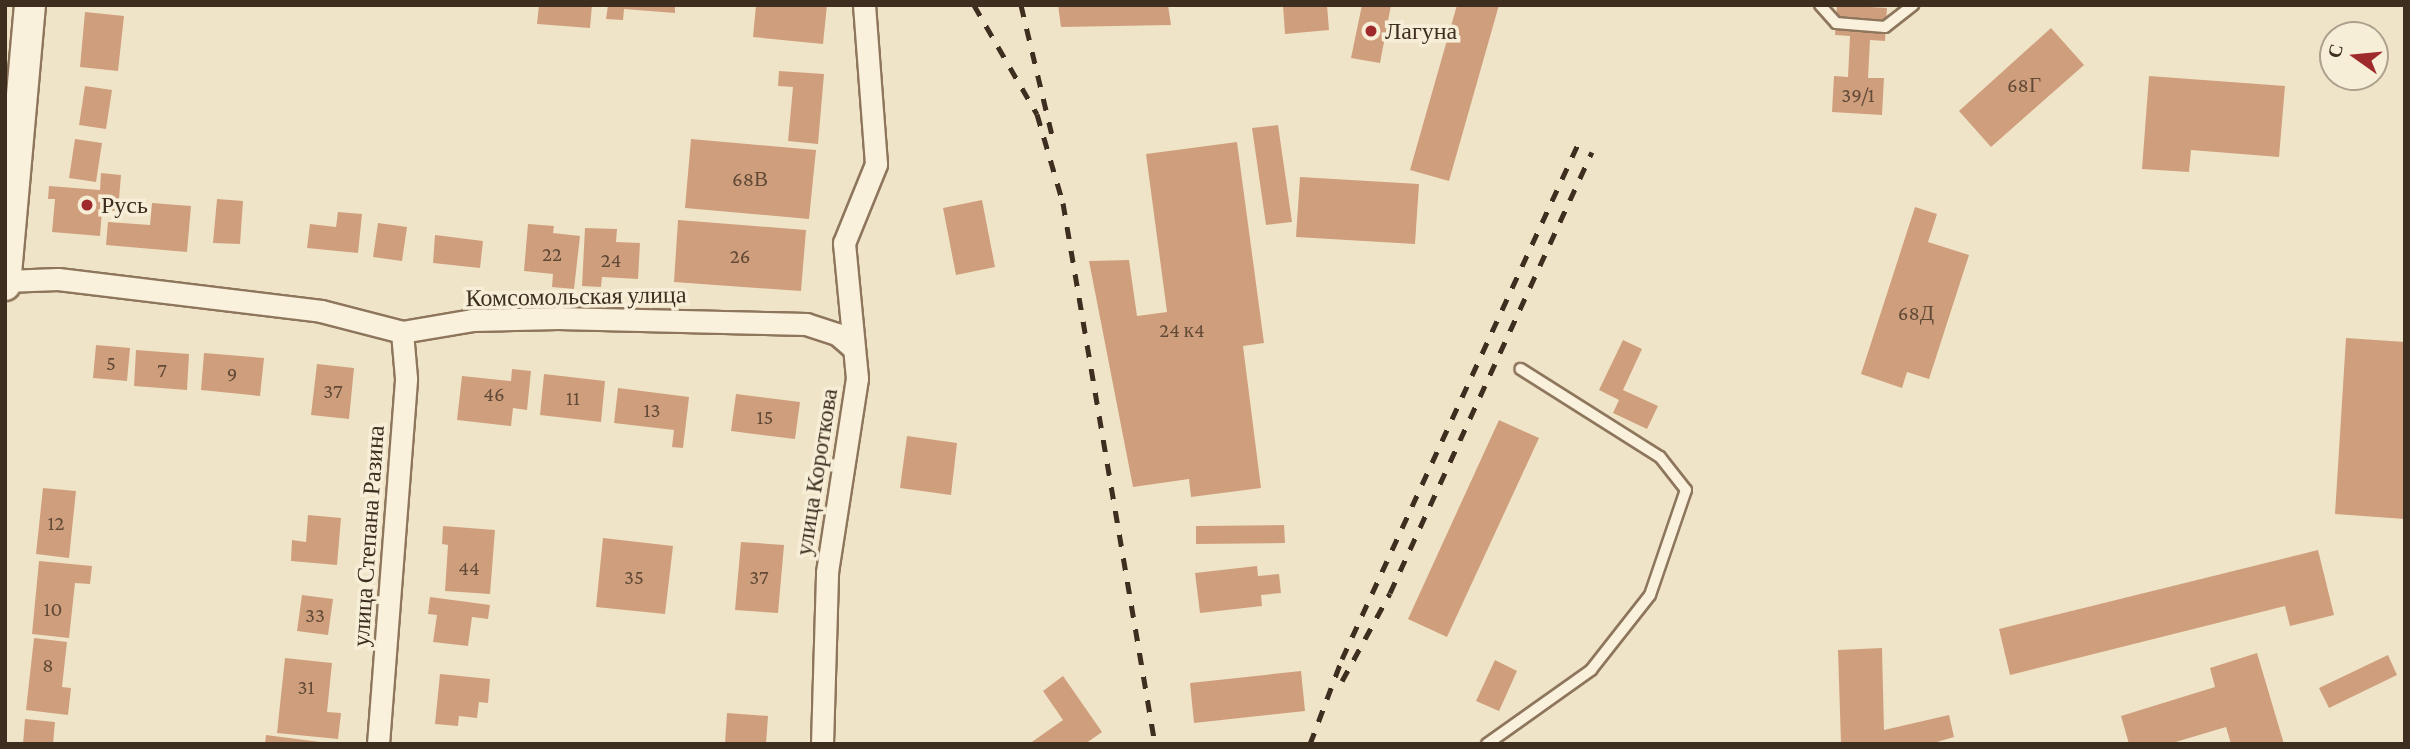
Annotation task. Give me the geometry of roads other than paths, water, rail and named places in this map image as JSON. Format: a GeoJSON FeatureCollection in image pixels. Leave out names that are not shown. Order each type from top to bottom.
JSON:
{"type":"FeatureCollection","features":[{"type":"Feature","properties":{"kind":"street"},"geometry":{"type":"LineString","coordinates":[[5,282],[30,5]]}},
{"type":"Feature","properties":{"kind":"street","name":"улица Короткова"},"geometry":{"type":"LineString","coordinates":[[822,744],[827,572],[857,378],[844,243],[876,164],[864,5]]}},
{"type":"Feature","properties":{"kind":"street","name":"Комсомольская улица"},"geometry":{"type":"LineString","coordinates":[[5,282],[58,279],[321,311],[402,332],[472,320],[558,318],[806,324],[837,334],[852,347]]}},
{"type":"Feature","properties":{"kind":"street","name":"улица Степана Разина"},"geometry":{"type":"LineString","coordinates":[[379,744],[406,379],[402,332]]}},
{"type":"Feature","properties":{"kind":"lane"},"geometry":{"type":"LineString","coordinates":[[1820,5],[1836,23],[1885,27],[1913,5]]}},
{"type":"Feature","properties":{"kind":"lane"},"geometry":{"type":"LineString","coordinates":[[1487,744],[1591,670],[1650,595],[1686,490],[1660,457],[1521,369]]}},
{"type":"Feature","properties":{"kind":"railway"},"geometry":{"type":"LineString","coordinates":[[974,5],[1037,114],[1063,203],[1155,744]]}},
{"type":"Feature","properties":{"kind":"railway"},"geometry":{"type":"LineString","coordinates":[[1021,5],[1054,144]]}},
{"type":"Feature","properties":{"kind":"railway"},"geometry":{"type":"LineString","coordinates":[[1310,744],[1342,659],[1578,144]]}},
{"type":"Feature","properties":{"kind":"railway"},"geometry":{"type":"LineString","coordinates":[[1342,681],[1390,593],[1592,152]]}},
{"type":"Feature","properties":{"kind":"place","name":"Лагуна"},"geometry":{"type":"Point","coordinates":[1371,31]}},
{"type":"Feature","properties":{"kind":"place","name":"Русь"},"geometry":{"type":"Point","coordinates":[87,205]}}]}
